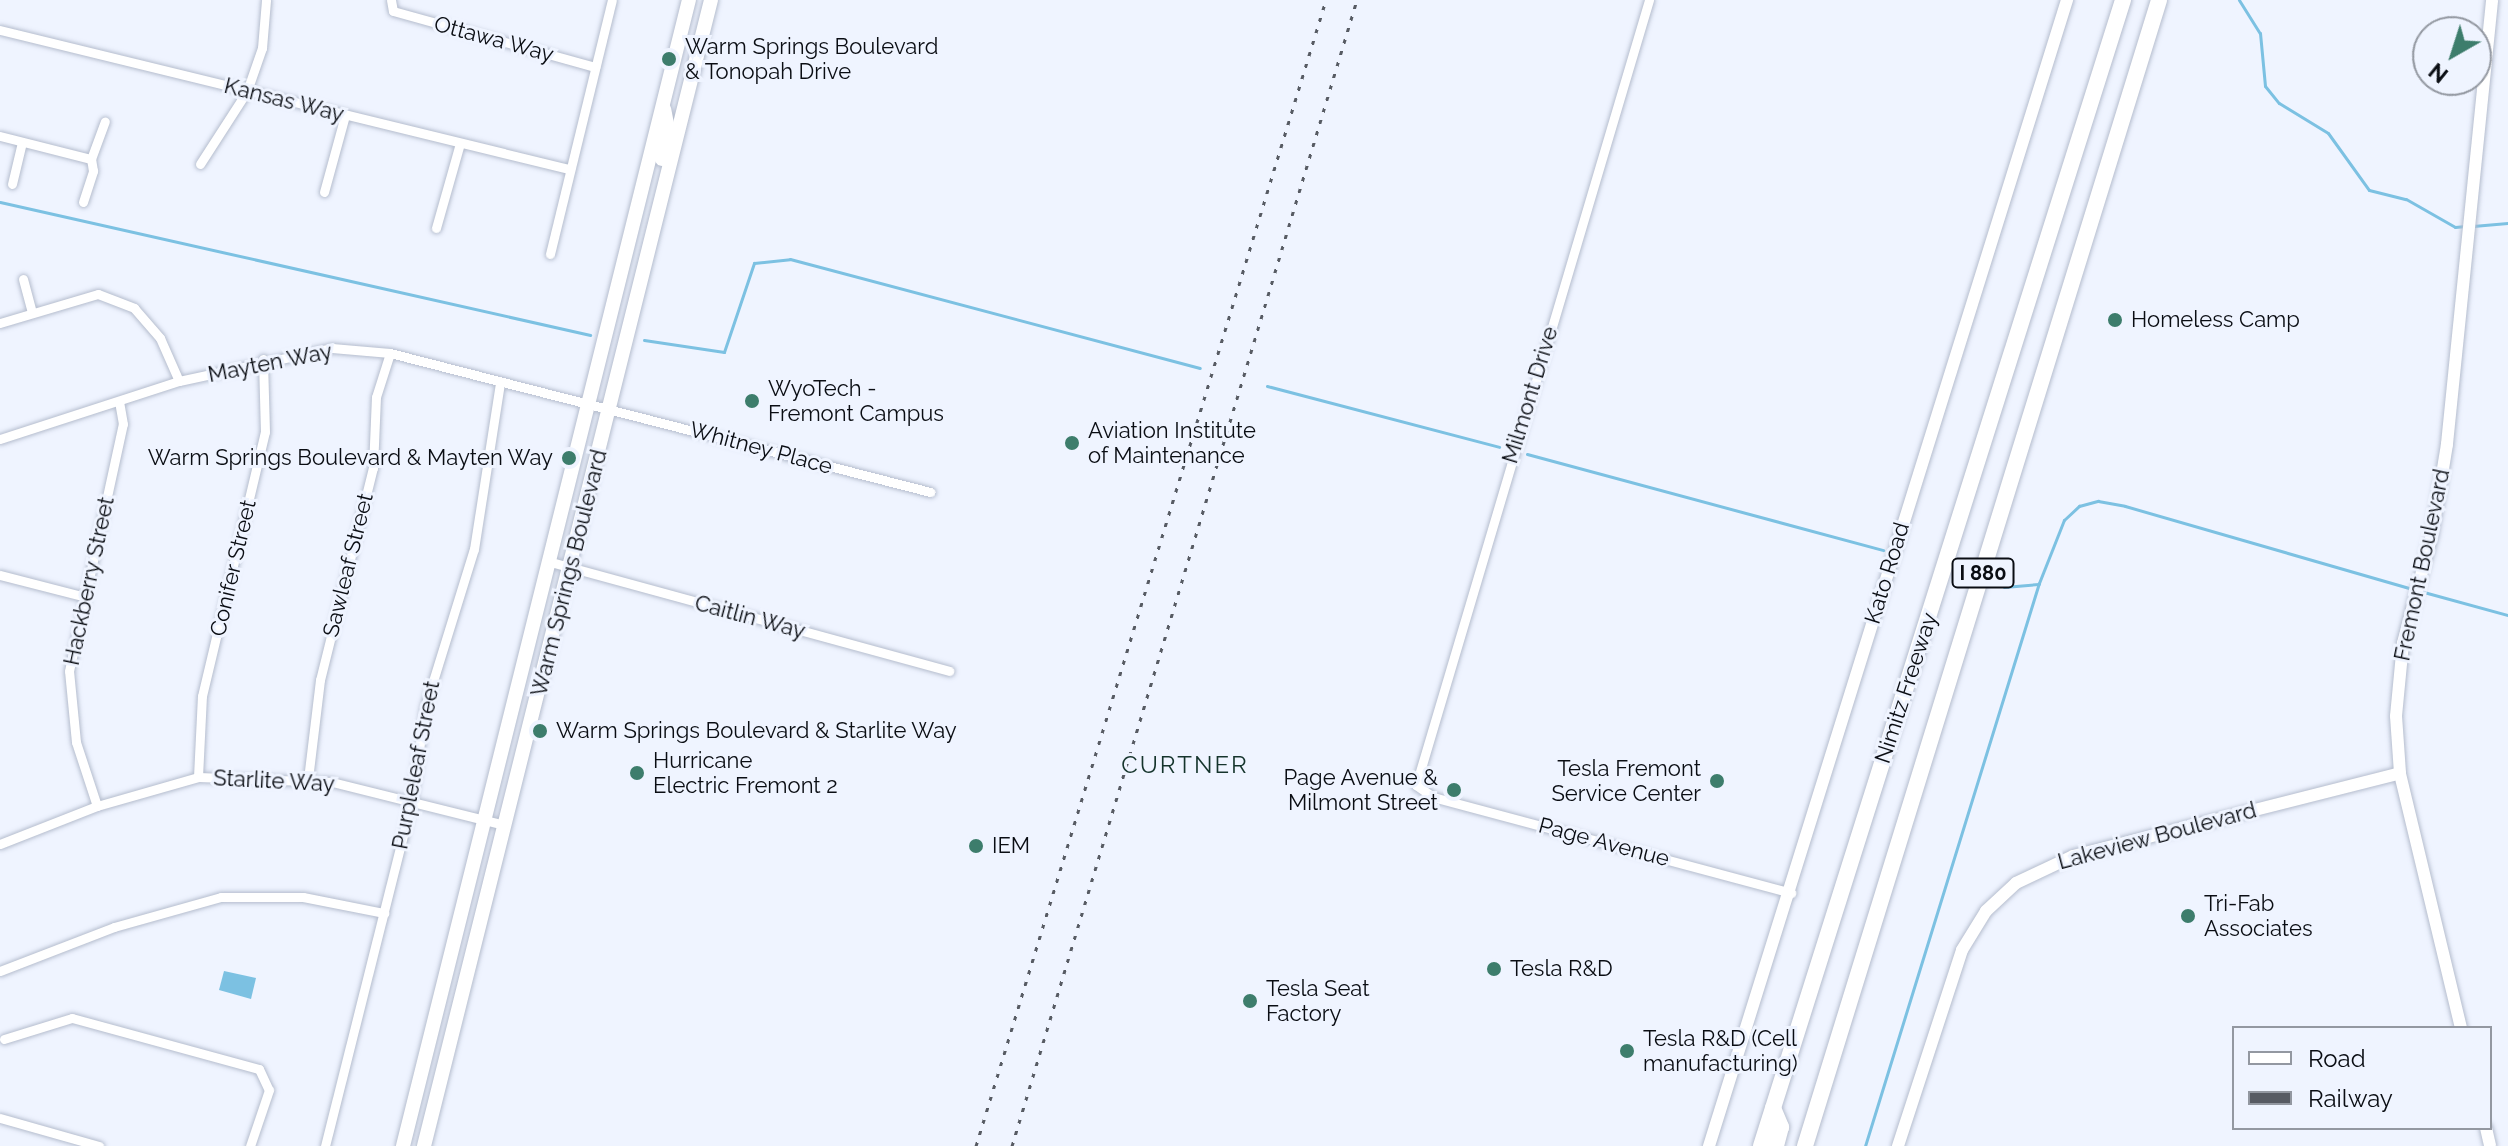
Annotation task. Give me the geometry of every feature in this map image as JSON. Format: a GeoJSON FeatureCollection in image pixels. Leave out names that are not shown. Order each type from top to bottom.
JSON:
{"type":"FeatureCollection","features":[{"type":"Feature","properties":{"kind":"highway","name":"Nimitz Freeway"},"geometry":{"type":"LineString","coordinates":[[1761,1146],[2123,0]]}},
{"type":"Feature","properties":{"kind":"highway","name":"Nimitz Freeway"},"geometry":{"type":"LineString","coordinates":[[1805,1146],[2159,0]]}},
{"type":"Feature","properties":{"kind":"highway","name":"I 880"},"geometry":{"type":"LineString","coordinates":[[1773,1108],[1781,1127],[1776,1146]]}},
{"type":"Feature","properties":{"kind":"main road","name":"Warm Springs Boulevard"},"geometry":{"type":"LineString","coordinates":[[403,1146],[591,404],[689,0]]}},
{"type":"Feature","properties":{"kind":"main road","name":"Warm Springs Boulevard"},"geometry":{"type":"LineString","coordinates":[[424,1146],[711,0]]}},
{"type":"Feature","properties":{"kind":"main road"},"geometry":{"type":"LineString","coordinates":[[663,104],[668,129],[657,183],[663,194]]}},
{"type":"Feature","properties":{"kind":"street"},"geometry":{"type":"LineString","coordinates":[[200,164],[247,91],[262,48],[266,0]]}},
{"type":"Feature","properties":{"kind":"street","name":"Ottawa Way"},"geometry":{"type":"LineString","coordinates":[[391,0],[393,11],[595,67]]}},
{"type":"Feature","properties":{"kind":"street"},"geometry":{"type":"LineString","coordinates":[[550,254],[612,0]]}},
{"type":"Feature","properties":{"kind":"street","name":"Milmont Drive"},"geometry":{"type":"LineString","coordinates":[[1418,789],[1415,777],[1649,0]]}},
{"type":"Feature","properties":{"kind":"street","name":"Kato Road"},"geometry":{"type":"LineString","coordinates":[[1709,1146],[1791,893],[2067,0]]}},
{"type":"Feature","properties":{"kind":"street","name":"Fremont Boulevard"},"geometry":{"type":"LineString","coordinates":[[2461,1026],[2400,773],[2397,688],[2408,622],[2447,444],[2492,0]]}},
{"type":"Feature","properties":{"kind":"street","name":"Kansas Way"},"geometry":{"type":"LineString","coordinates":[[0,30],[569,169]]}},
{"type":"Feature","properties":{"kind":"street"},"geometry":{"type":"LineString","coordinates":[[324,192],[345,115]]}},
{"type":"Feature","properties":{"kind":"street"},"geometry":{"type":"LineString","coordinates":[[83,202],[93,171],[91,159],[105,121]]}},
{"type":"Feature","properties":{"kind":"street"},"geometry":{"type":"LineString","coordinates":[[0,136],[91,159]]}},
{"type":"Feature","properties":{"kind":"street"},"geometry":{"type":"LineString","coordinates":[[12,184],[22,142]]}},
{"type":"Feature","properties":{"kind":"street"},"geometry":{"type":"LineString","coordinates":[[436,228],[460,143]]}},
{"type":"Feature","properties":{"kind":"street"},"geometry":{"type":"LineString","coordinates":[[23,279],[32,312]]}},
{"type":"Feature","properties":{"kind":"street"},"geometry":{"type":"LineString","coordinates":[[0,323],[98,294],[134,308],[160,338],[179,381]]}},
{"type":"Feature","properties":{"kind":"street","name":"Mayten Way"},"geometry":{"type":"LineString","coordinates":[[0,439],[179,381],[263,359],[332,348],[390,353],[591,404]]}},
{"type":"Feature","properties":{"kind":"street","name":"Sawleaf Street"},"geometry":{"type":"LineString","coordinates":[[308,779],[320,680],[373,468],[376,397],[390,353]]}},
{"type":"Feature","properties":{"kind":"street","name":"Conifer Street"},"geometry":{"type":"LineString","coordinates":[[198,777],[202,696],[265,432],[263,359]]}},
{"type":"Feature","properties":{"kind":"street","name":"Purpleleaf Street"},"geometry":{"type":"LineString","coordinates":[[325,1146],[412,800],[425,707],[474,549],[500,383]]}},
{"type":"Feature","properties":{"kind":"street","name":"Hackberry Street"},"geometry":{"type":"LineString","coordinates":[[97,806],[76,742],[69,671],[82,596],[123,424],[119,402]]}},
{"type":"Feature","properties":{"kind":"street","name":"Whitney Place"},"geometry":{"type":"LineString","coordinates":[[591,404],[930,492]]}},
{"type":"Feature","properties":{"kind":"street","name":"Caitlin Way"},"geometry":{"type":"LineString","coordinates":[[551,562],[949,671]]}},
{"type":"Feature","properties":{"kind":"street"},"geometry":{"type":"LineString","coordinates":[[0,575],[82,596]]}},
{"type":"Feature","properties":{"kind":"street","name":"Lakeview Boulevard"},"geometry":{"type":"LineString","coordinates":[[1898,1146],[1962,950],[1986,911],[2016,883],[2073,856],[2400,773]]}},
{"type":"Feature","properties":{"kind":"street","name":"Starlite Way"},"geometry":{"type":"LineString","coordinates":[[0,844],[97,806],[198,777],[308,779],[412,800],[505,825]]}},
{"type":"Feature","properties":{"kind":"street","name":"Page Avenue"},"geometry":{"type":"LineString","coordinates":[[1418,789],[1433,797],[1791,893]]}},
{"type":"Feature","properties":{"kind":"street"},"geometry":{"type":"LineString","coordinates":[[0,971],[127,922],[221,897],[303,897],[384,913]]}},
{"type":"Feature","properties":{"kind":"street"},"geometry":{"type":"LineString","coordinates":[[4,1039],[72,1018],[259,1069],[269,1080],[269,1090],[250,1146]]}},
{"type":"Feature","properties":{"kind":"street"},"geometry":{"type":"LineString","coordinates":[[0,1118],[99,1146]]}},
{"type":"Feature","properties":{"kind":"water"},"geometry":{"type":"Polygon","coordinates":[[[224,971],[256,978],[251,999],[219,990],[224,971]]]}},
{"type":"Feature","properties":{"kind":"waterway"},"geometry":{"type":"LineString","coordinates":[[2239,0],[2260,33],[2265,86],[2279,103],[2328,133],[2369,190],[2406,199],[2455,227],[2466,226]]}},
{"type":"Feature","properties":{"kind":"waterway"},"geometry":{"type":"LineString","coordinates":[[0,202],[590,335]]}},
{"type":"Feature","properties":{"kind":"waterway"},"geometry":{"type":"LineString","coordinates":[[2473,226],[2508,223]]}},
{"type":"Feature","properties":{"kind":"waterway"},"geometry":{"type":"LineString","coordinates":[[644,340],[724,352],[754,263],[790,259],[1200,368]]}},
{"type":"Feature","properties":{"kind":"waterway"},"geometry":{"type":"LineString","coordinates":[[1267,386],[1499,447]]}},
{"type":"Feature","properties":{"kind":"waterway"},"geometry":{"type":"LineString","coordinates":[[1527,454],[1883,550]]}},
{"type":"Feature","properties":{"kind":"waterway"},"geometry":{"type":"LineString","coordinates":[[1865,1146],[2039,583],[2064,520],[2079,506],[2098,501],[2125,506],[2413,589]]}},
{"type":"Feature","properties":{"kind":"waterway"},"geometry":{"type":"LineString","coordinates":[[2004,587],[2039,584]]}},
{"type":"Feature","properties":{"kind":"waterway"},"geometry":{"type":"LineString","coordinates":[[2420,591],[2508,615]]}},
{"type":"Feature","properties":{"kind":"railway"},"geometry":{"type":"LineString","coordinates":[[976,1146],[1326,0]]}},
{"type":"Feature","properties":{"kind":"railway"},"geometry":{"type":"LineString","coordinates":[[1012,1146],[1357,0]]}},
{"type":"Feature","properties":{"kind":"place","name":"Warm Springs Boulevard & Tonopah Drive"},"geometry":{"type":"Point","coordinates":[669,59]}},
{"type":"Feature","properties":{"kind":"place","name":"Homeless Camp"},"geometry":{"type":"Point","coordinates":[2115,320]}},
{"type":"Feature","properties":{"kind":"place","name":"WyoTech - Fremont Campus"},"geometry":{"type":"Point","coordinates":[752,401]}},
{"type":"Feature","properties":{"kind":"place","name":"Aviation Institute of Maintenance"},"geometry":{"type":"Point","coordinates":[1072,443]}},
{"type":"Feature","properties":{"kind":"place","name":"Warm Springs Boulevard & Mayten Way"},"geometry":{"type":"Point","coordinates":[569,458]}},
{"type":"Feature","properties":{"kind":"place","name":"Warm Springs Boulevard & Starlite Way"},"geometry":{"type":"Point","coordinates":[540,731]}},
{"type":"Feature","properties":{"kind":"place","name":"Hurricane Electric Fremont 2"},"geometry":{"type":"Point","coordinates":[637,773]}},
{"type":"Feature","properties":{"kind":"place","name":"Tesla Fremont Service Center"},"geometry":{"type":"Point","coordinates":[1717,781]}},
{"type":"Feature","properties":{"kind":"place","name":"Page Avenue & Milmont Street"},"geometry":{"type":"Point","coordinates":[1454,790]}},
{"type":"Feature","properties":{"kind":"place","name":"IEM"},"geometry":{"type":"Point","coordinates":[976,846]}},
{"type":"Feature","properties":{"kind":"place","name":"Tri-Fab Associates"},"geometry":{"type":"Point","coordinates":[2188,916]}},
{"type":"Feature","properties":{"kind":"place","name":"Tesla R&D"},"geometry":{"type":"Point","coordinates":[1494,969]}},
{"type":"Feature","properties":{"kind":"place","name":"Tesla Seat Factory"},"geometry":{"type":"Point","coordinates":[1250,1001]}},
{"type":"Feature","properties":{"kind":"place","name":"Tesla R&D (Cell manufacturing)"},"geometry":{"type":"Point","coordinates":[1627,1051]}},
{"type":"Feature","properties":{"kind":"district","name":"CURTNER"},"geometry":{"type":"Point","coordinates":[1185,765]}}]}
